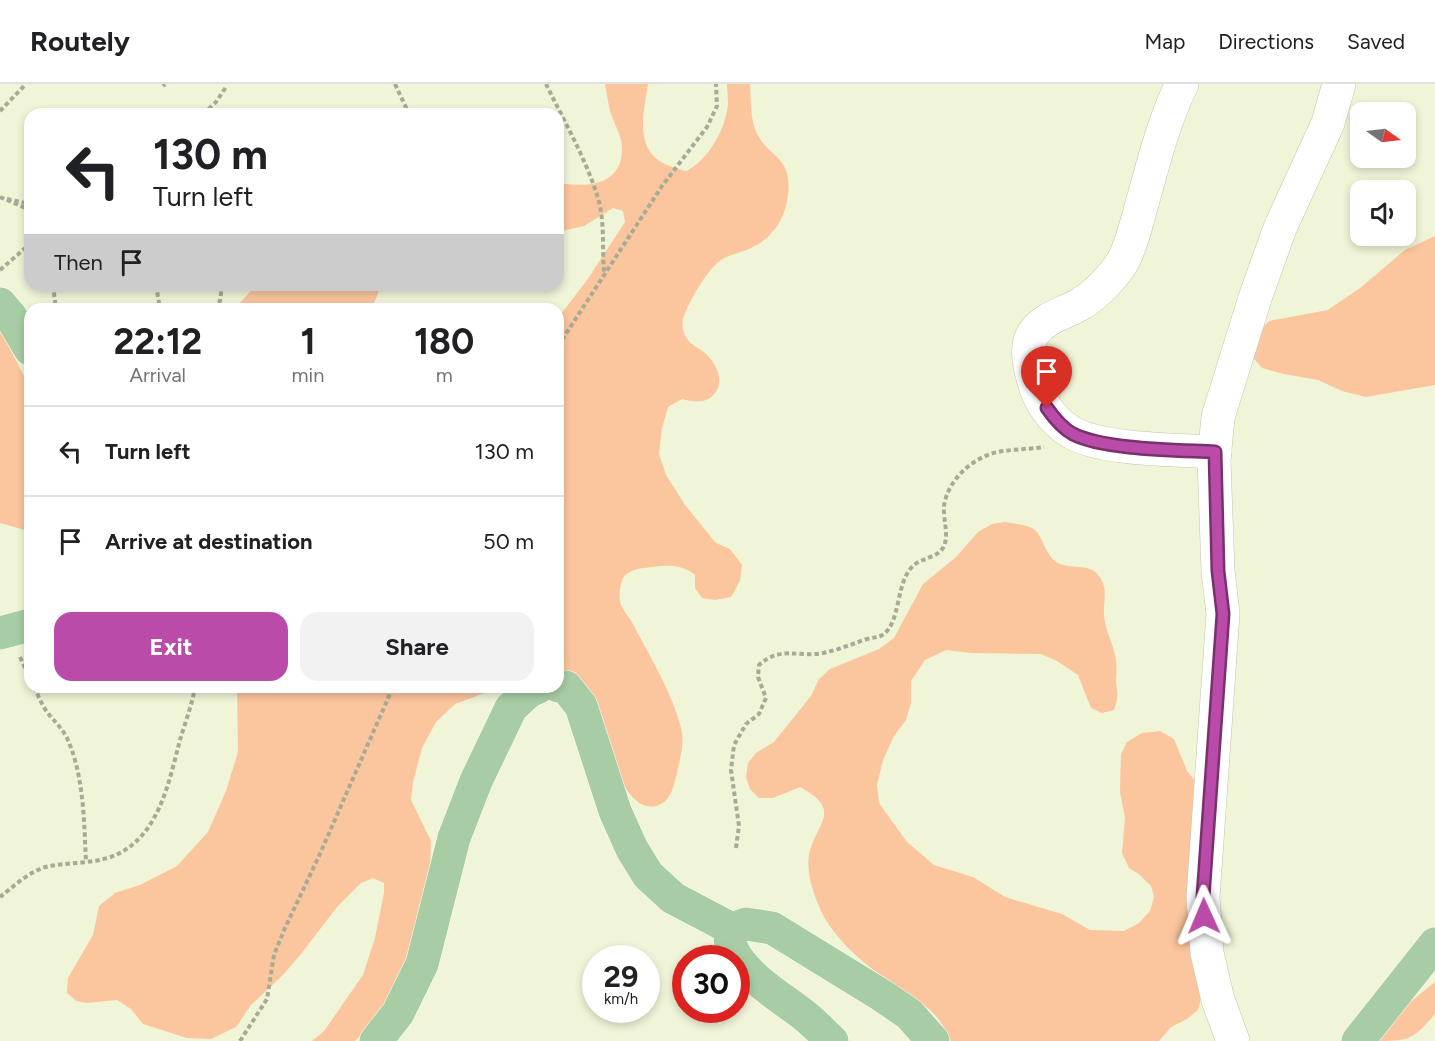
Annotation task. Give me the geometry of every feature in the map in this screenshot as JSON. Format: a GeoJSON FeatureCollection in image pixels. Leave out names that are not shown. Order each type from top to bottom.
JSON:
{"type":"FeatureCollection","features":[{"type":"Feature","properties":{"kind":"main road"},"geometry":{"type":"LineString","coordinates":[[0,304],[24,339]]}},
{"type":"Feature","properties":{"kind":"main road"},"geometry":{"type":"LineString","coordinates":[[0,633],[24,627]]}},
{"type":"Feature","properties":{"kind":"main road"},"geometry":{"type":"LineString","coordinates":[[564,687],[581,706],[615,811],[632,849],[648,875],[673,897],[732,929],[746,924],[772,928],[909,1014],[933,1041]]}},
{"type":"Feature","properties":{"kind":"main road"},"geometry":{"type":"LineString","coordinates":[[376,1041],[398,1013],[422,964],[454,838],[476,781],[511,708],[527,693]]}},
{"type":"Feature","properties":{"kind":"main road"},"geometry":{"type":"LineString","coordinates":[[732,929],[729,939],[733,952],[743,965],[832,1041]]}},
{"type":"Feature","properties":{"kind":"main road"},"geometry":{"type":"LineString","coordinates":[[1359,1041],[1435,944]]}},
{"type":"Feature","properties":{"kind":"street"},"geometry":{"type":"LineString","coordinates":[[1182,84],[1157,149],[1123,261],[1112,275],[1082,303],[1055,314],[1040,325],[1032,336],[1028,350],[1037,394],[1057,422],[1073,434],[1096,441],[1140,447],[1215,452]]}},
{"type":"Feature","properties":{"kind":"street"},"geometry":{"type":"LineString","coordinates":[[1233,1041],[1218,1000],[1206,953],[1203,897],[1223,614],[1218,571],[1215,452],[1218,417],[1255,298],[1280,228],[1328,123],[1339,84]]}},
{"type":"Feature","properties":{"kind":"path"},"geometry":{"type":"LineString","coordinates":[[0,111],[26,84]]}},
{"type":"Feature","properties":{"kind":"path"},"geometry":{"type":"LineString","coordinates":[[395,84],[406,108]]}},
{"type":"Feature","properties":{"kind":"path"},"geometry":{"type":"LineString","coordinates":[[546,84],[557,108]]}},
{"type":"Feature","properties":{"kind":"path"},"geometry":{"type":"LineString","coordinates":[[564,337],[662,186],[707,127],[717,105],[716,84]]}},
{"type":"Feature","properties":{"kind":"path"},"geometry":{"type":"LineString","coordinates":[[210,108],[226,87]]}},
{"type":"Feature","properties":{"kind":"path"},"geometry":{"type":"LineString","coordinates":[[564,122],[598,199],[602,220],[604,274]]}},
{"type":"Feature","properties":{"kind":"path"},"geometry":{"type":"LineString","coordinates":[[0,197],[24,203]]}},
{"type":"Feature","properties":{"kind":"path"},"geometry":{"type":"LineString","coordinates":[[0,197],[24,207]]}},
{"type":"Feature","properties":{"kind":"path"},"geometry":{"type":"LineString","coordinates":[[0,270],[24,249]]}},
{"type":"Feature","properties":{"kind":"path"},"geometry":{"type":"LineString","coordinates":[[736,848],[739,826],[731,770],[734,745],[746,724],[759,714],[766,698],[758,677],[759,665],[768,657],[784,653],[823,654],[880,637],[888,631],[892,622],[910,569],[920,560],[937,555],[944,548],[947,536],[943,522],[948,491],[965,468],[1001,451],[1054,446]]}},
{"type":"Feature","properties":{"kind":"path"},"geometry":{"type":"LineString","coordinates":[[37,693],[46,711],[66,736],[72,750],[83,812],[86,862]]}},
{"type":"Feature","properties":{"kind":"path"},"geometry":{"type":"LineString","coordinates":[[0,897],[32,873],[49,866],[86,862],[117,854],[138,840],[153,820],[164,799],[193,693]]}},
{"type":"Feature","properties":{"kind":"path"},"geometry":{"type":"LineString","coordinates":[[240,1041],[267,999],[274,955],[390,693]]}},
{"type":"Feature","properties":{"kind":"shaded area"},"geometry":{"type":"Polygon","coordinates":[[[605,84],[648,84],[643,128],[648,148],[663,163],[686,171],[702,160],[720,133],[727,113],[727,84],[750,84],[753,124],[766,146],[783,164],[788,182],[786,204],[777,227],[759,244],[728,256],[716,264],[692,299],[683,320],[684,333],[693,345],[713,362],[719,377],[718,388],[712,397],[704,401],[682,399],[668,407],[662,428],[659,454],[666,475],[685,505],[716,543],[730,549],[742,565],[740,581],[731,597],[715,600],[702,598],[695,588],[695,575],[675,566],[636,570],[626,575],[621,584],[621,605],[666,688],[682,734],[681,756],[670,794],[661,804],[646,806],[633,798],[612,762],[587,688],[574,675],[564,669],[564,310],[625,222],[623,211],[613,208],[584,226],[564,231],[564,184],[580,185],[600,182],[615,172],[620,163],[622,151],[618,131],[610,111],[605,84]]]}},
{"type":"Feature","properties":{"kind":"shaded area"},"geometry":{"type":"Polygon","coordinates":[[[1435,236],[1435,385],[1366,397],[1342,391],[1318,380],[1262,368],[1250,354],[1254,337],[1269,321],[1328,310],[1360,288],[1405,250],[1435,236]]]}},
{"type":"Feature","properties":{"kind":"shaded area"},"geometry":{"type":"Polygon","coordinates":[[[252,291],[379,291],[374,303],[240,303],[252,291]]]}},
{"type":"Feature","properties":{"kind":"shaded area"},"geometry":{"type":"Polygon","coordinates":[[[0,329],[24,376],[24,530],[0,523],[0,329]]]}},
{"type":"Feature","properties":{"kind":"shaded area"},"geometry":{"type":"Polygon","coordinates":[[[1005,522],[1036,531],[1049,555],[1056,562],[1062,565],[1087,568],[1097,573],[1101,579],[1105,593],[1105,621],[1116,660],[1117,696],[1114,710],[1102,713],[1091,708],[1078,675],[1057,661],[1041,654],[971,653],[946,650],[925,660],[911,681],[911,703],[906,720],[894,736],[883,760],[877,785],[879,803],[907,842],[934,865],[973,877],[1005,897],[1062,914],[1090,930],[1124,931],[1139,923],[1150,911],[1154,897],[1151,886],[1129,868],[1122,853],[1125,818],[1120,792],[1121,754],[1127,742],[1142,733],[1160,731],[1174,739],[1187,771],[1196,782],[1188,927],[1202,994],[1198,1010],[1171,1027],[1159,1041],[951,1041],[934,1014],[856,956],[841,940],[822,913],[811,885],[808,862],[812,844],[824,818],[821,803],[800,787],[773,798],[759,798],[750,789],[746,777],[748,763],[756,753],[774,742],[811,696],[819,679],[830,669],[879,649],[894,638],[923,584],[956,557],[978,532],[992,524],[1005,522]]]}},
{"type":"Feature","properties":{"kind":"shaded area"},"geometry":{"type":"Polygon","coordinates":[[[237,693],[485,693],[455,704],[436,722],[422,748],[411,800],[431,841],[430,869],[412,951],[374,1023],[355,1041],[312,1041],[324,1031],[363,975],[375,938],[384,893],[384,883],[373,878],[361,883],[337,907],[301,954],[283,975],[251,1005],[236,1027],[211,1039],[187,1038],[143,1024],[131,1009],[117,1000],[87,1003],[76,1001],[67,993],[68,978],[93,935],[99,906],[115,893],[140,885],[177,866],[208,832],[226,791],[238,752],[237,693]]]}},
{"type":"Feature","properties":{"kind":"shaded area"},"geometry":{"type":"Polygon","coordinates":[[[1435,982],[1435,1014],[1421,1030],[1402,1040],[1373,1041],[1403,1008],[1435,982]]]}},
{"type":"Feature","properties":{"kind":"route"},"geometry":{"type":"LineString","coordinates":[[1047,408],[1057,422],[1073,434],[1096,441],[1140,447],[1215,452],[1218,571],[1223,614],[1203,897],[1204,916]]}}]}
